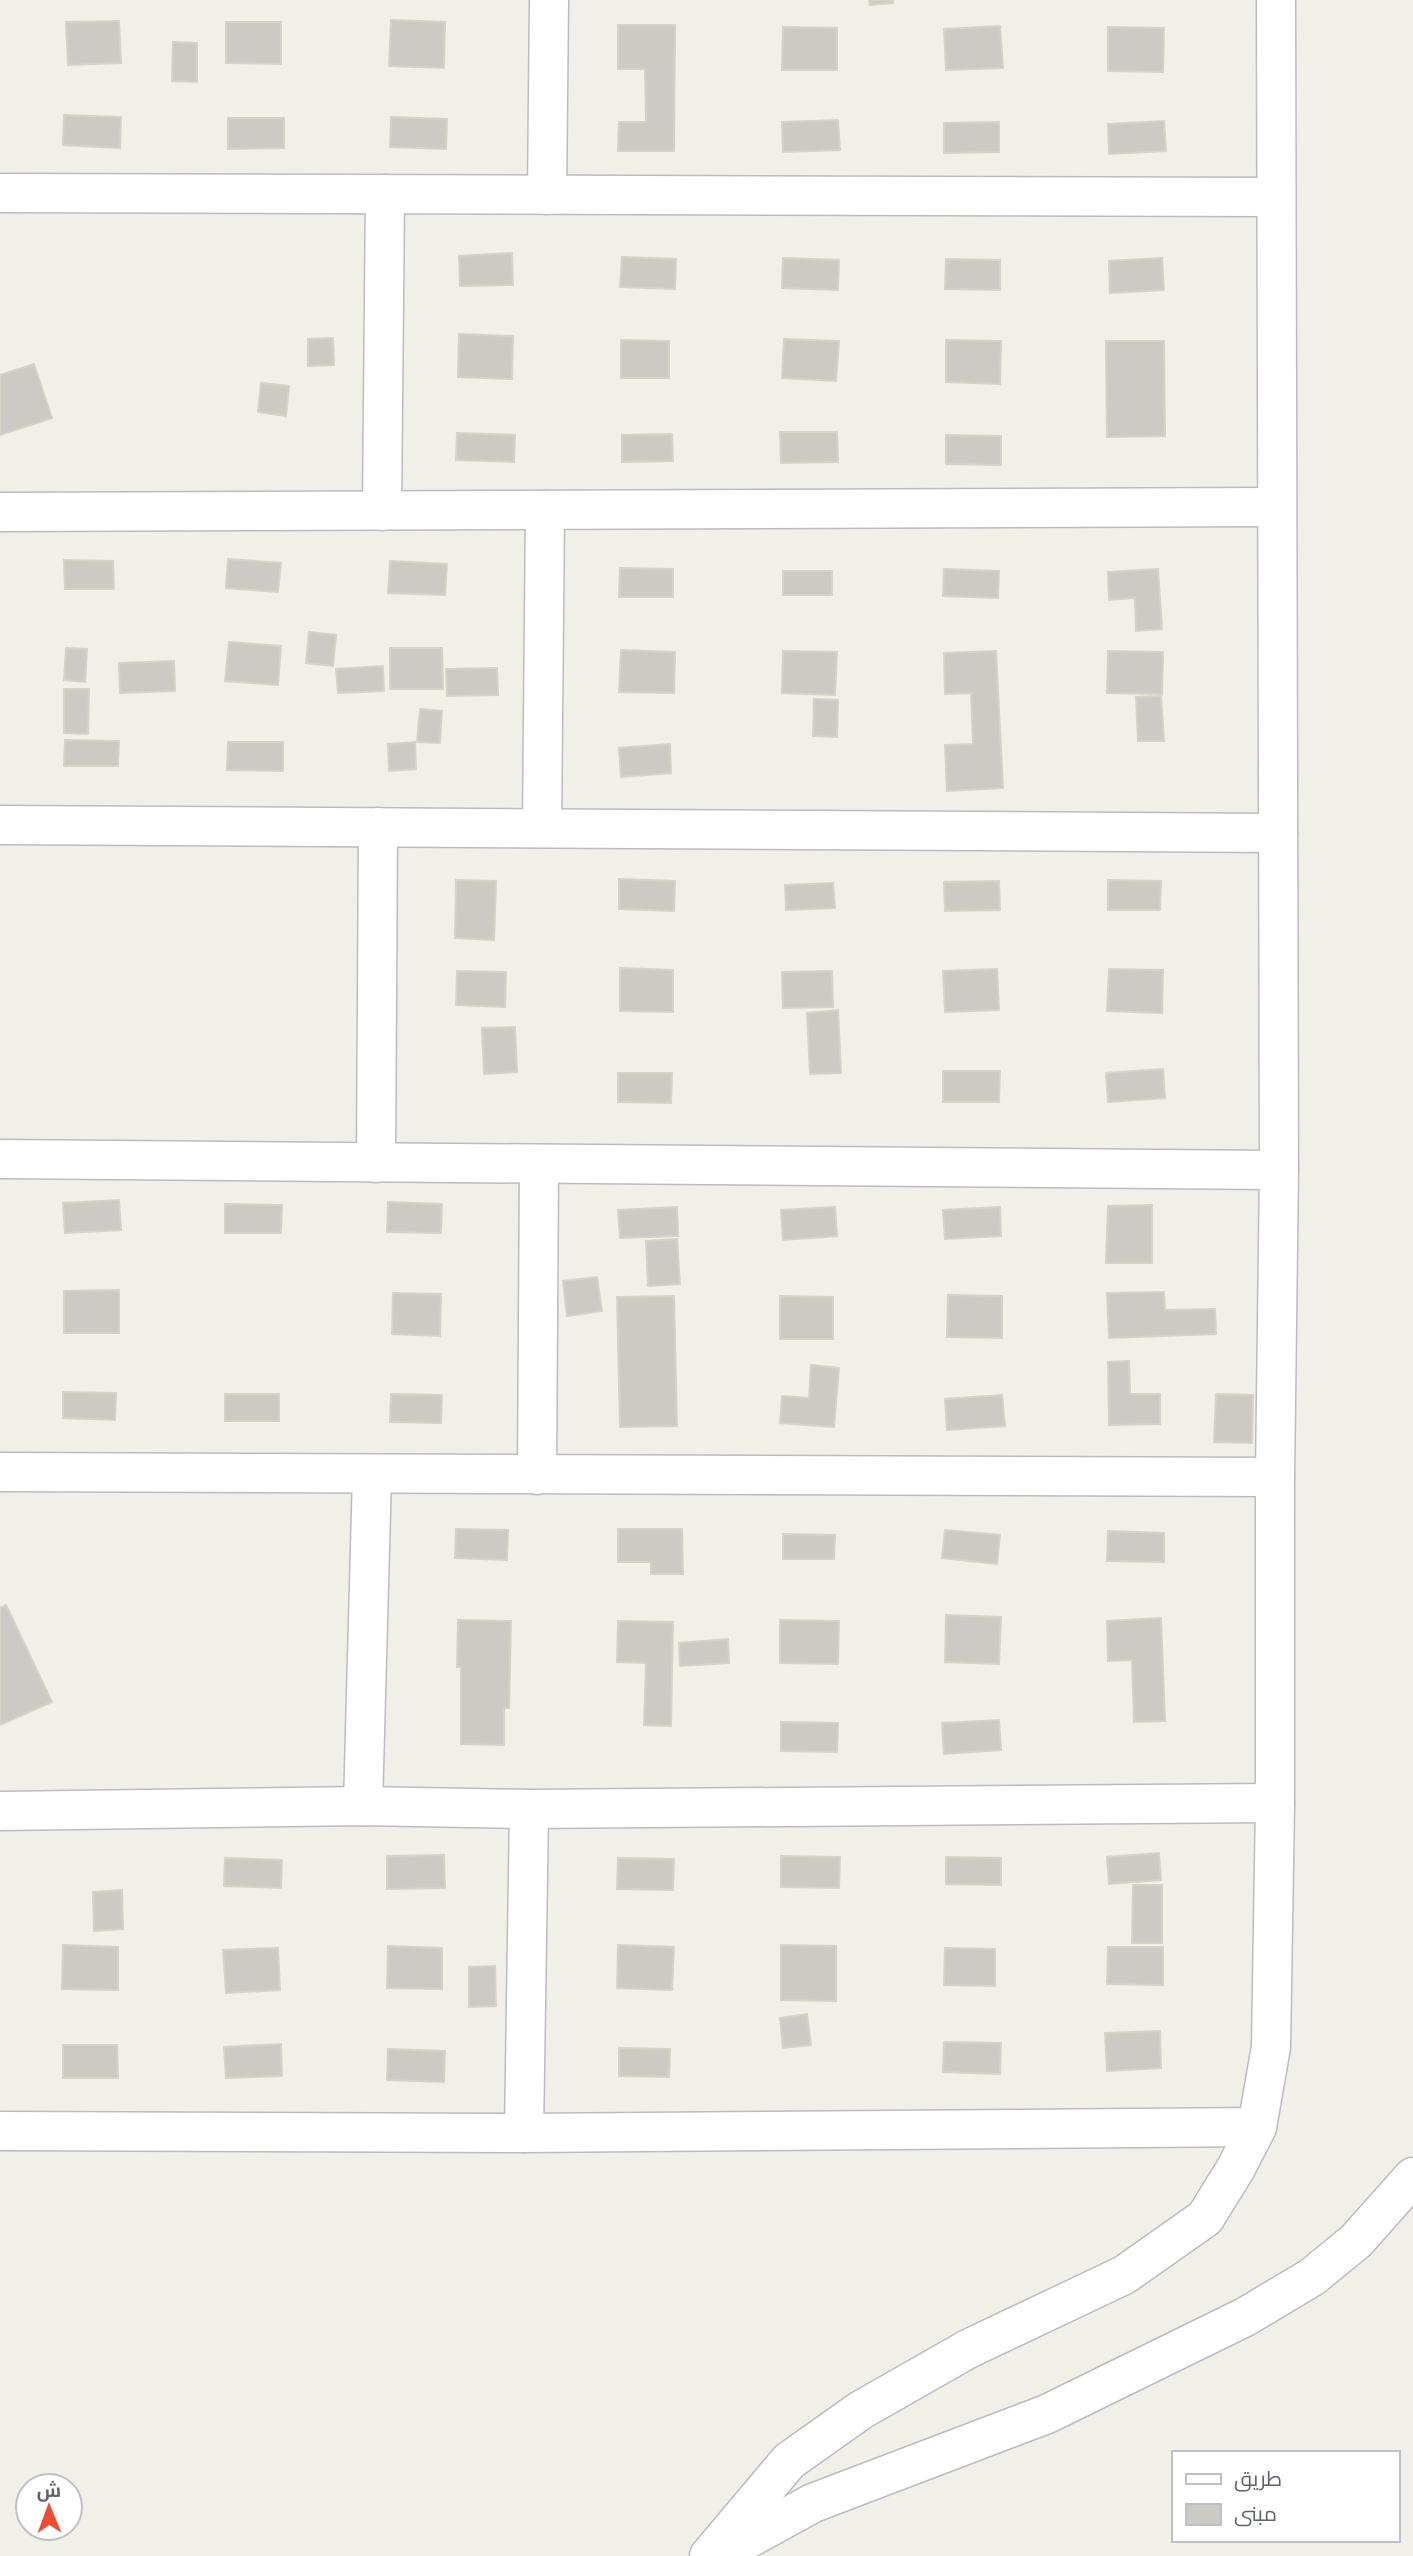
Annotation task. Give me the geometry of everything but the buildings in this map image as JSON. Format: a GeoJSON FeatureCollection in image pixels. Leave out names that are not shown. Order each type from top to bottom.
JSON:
{"type":"FeatureCollection","features":[{"type":"Feature","properties":{"kind":"street"},"geometry":{"type":"LineString","coordinates":[[547,195],[549,0]]}},
{"type":"Feature","properties":{"kind":"street"},"geometry":{"type":"LineString","coordinates":[[709,2556],[789,2461],[861,2410],[968,2348],[1124,2275],[1205,2217],[1236,2168],[1257,2126],[1271,2048],[1275,1803],[1279,1170],[1276,0]]}},
{"type":"Feature","properties":{"kind":"street"},"geometry":{"type":"LineString","coordinates":[[0,193],[1276,197]]}},
{"type":"Feature","properties":{"kind":"street"},"geometry":{"type":"LineString","coordinates":[[382,511],[385,194]]}},
{"type":"Feature","properties":{"kind":"street"},"geometry":{"type":"LineString","coordinates":[[0,512],[1278,507]]}},
{"type":"Feature","properties":{"kind":"street"},"geometry":{"type":"LineString","coordinates":[[542,828],[545,510]]}},
{"type":"Feature","properties":{"kind":"street"},"geometry":{"type":"LineString","coordinates":[[0,825],[1278,833]]}},
{"type":"Feature","properties":{"kind":"street"},"geometry":{"type":"LineString","coordinates":[[376,1163],[378,827]]}},
{"type":"Feature","properties":{"kind":"street"},"geometry":{"type":"LineString","coordinates":[[0,1159],[1279,1170]]}},
{"type":"Feature","properties":{"kind":"street"},"geometry":{"type":"LineString","coordinates":[[537,1475],[539,1164]]}},
{"type":"Feature","properties":{"kind":"street"},"geometry":{"type":"LineString","coordinates":[[0,1472],[1275,1477]]}},
{"type":"Feature","properties":{"kind":"street"},"geometry":{"type":"LineString","coordinates":[[363,1806],[372,1474]]}},
{"type":"Feature","properties":{"kind":"street"},"geometry":{"type":"LineString","coordinates":[[0,1811],[363,1806],[529,1809],[1275,1803]]}},
{"type":"Feature","properties":{"kind":"street"},"geometry":{"type":"LineString","coordinates":[[524,2133],[529,1809]]}},
{"type":"Feature","properties":{"kind":"street"},"geometry":{"type":"LineString","coordinates":[[0,2131],[524,2133],[1257,2126]]}},
{"type":"Feature","properties":{"kind":"street"},"geometry":{"type":"LineString","coordinates":[[716,2556],[813,2503],[1046,2414],[1245,2317],[1312,2277],[1356,2241],[1413,2176]]}}]}
